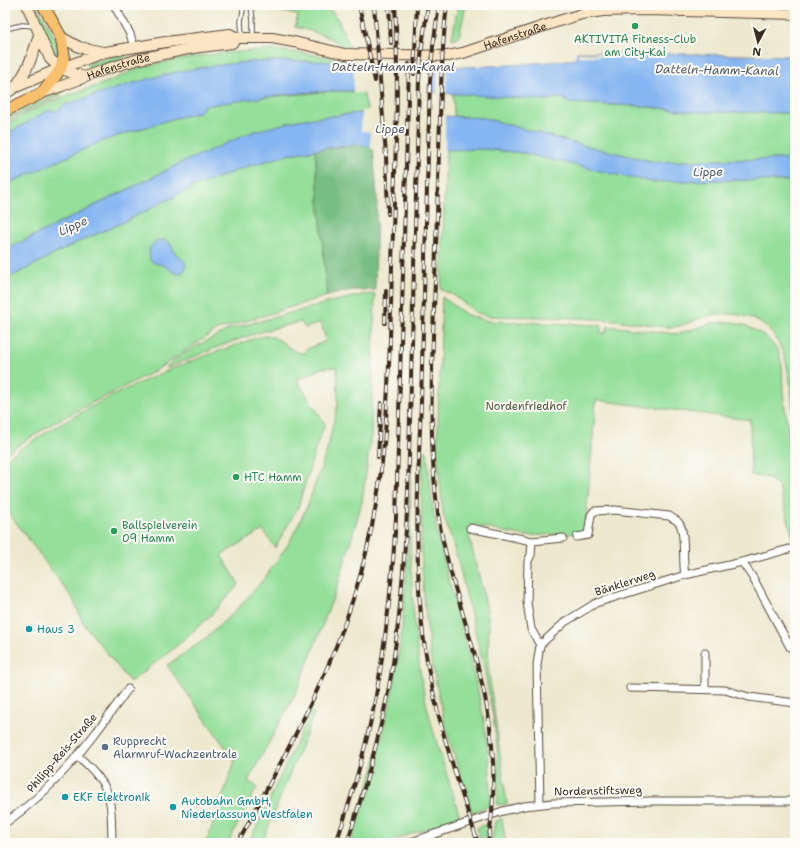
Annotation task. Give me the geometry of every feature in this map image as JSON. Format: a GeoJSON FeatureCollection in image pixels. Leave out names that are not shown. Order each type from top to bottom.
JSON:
{"type":"FeatureCollection","features":[{"type":"Feature","properties":{"kind":"main road"},"geometry":{"type":"LineString","coordinates":[[27,5],[50,59],[61,68],[73,74],[85,77]]}},
{"type":"Feature","properties":{"kind":"main road"},"geometry":{"type":"LineString","coordinates":[[42,92],[61,68],[64,55],[61,37],[43,5]]}},
{"type":"Feature","properties":{"kind":"main road","name":"Hafenstraße"},"geometry":{"type":"LineString","coordinates":[[5,94],[14,88],[61,68],[105,52],[230,34],[239,38],[272,38],[345,54],[448,56],[463,53],[562,20],[598,12],[631,10],[795,14]]}},
{"type":"Feature","properties":{"kind":"main road"},"geometry":{"type":"LineString","coordinates":[[14,88],[24,76],[31,60],[37,31]]}},
{"type":"Feature","properties":{"kind":"main road"},"geometry":{"type":"LineString","coordinates":[[61,37],[79,47],[105,52]]}},
{"type":"Feature","properties":{"kind":"main road","name":"Hafenstraße"},"geometry":{"type":"LineString","coordinates":[[5,111],[42,92],[103,70],[139,59],[193,48],[232,43],[239,38]]}},
{"type":"Feature","properties":{"kind":"street"},"geometry":{"type":"LineString","coordinates":[[114,5],[130,34],[134,47]]}},
{"type":"Feature","properties":{"kind":"street"},"geometry":{"type":"LineString","coordinates":[[577,537],[588,535],[591,515],[594,512],[615,510],[669,516],[676,519],[682,527],[683,563],[685,575]]}},
{"type":"Feature","properties":{"kind":"street"},"geometry":{"type":"LineString","coordinates":[[470,528],[532,541],[563,538]]}},
{"type":"Feature","properties":{"kind":"street"},"geometry":{"type":"LineString","coordinates":[[532,541],[531,555],[528,561],[527,602],[531,629],[540,645],[537,665],[540,804]]}},
{"type":"Feature","properties":{"kind":"street","name":"Bänklerweg"},"geometry":{"type":"LineString","coordinates":[[540,645],[565,622],[596,603],[685,575],[742,562],[789,549]]}},
{"type":"Feature","properties":{"kind":"street"},"geometry":{"type":"LineString","coordinates":[[742,562],[753,578],[790,647],[795,651]]}},
{"type":"Feature","properties":{"kind":"street"},"geometry":{"type":"LineString","coordinates":[[705,653],[705,689]]}},
{"type":"Feature","properties":{"kind":"street"},"geometry":{"type":"LineString","coordinates":[[630,688],[725,690],[749,697],[795,703]]}},
{"type":"Feature","properties":{"kind":"street","name":"Philipp-Reis-Straße"},"geometry":{"type":"LineString","coordinates":[[5,823],[39,798],[77,755],[128,689]]}},
{"type":"Feature","properties":{"kind":"street"},"geometry":{"type":"LineString","coordinates":[[77,755],[98,775],[108,793],[112,818],[112,843]]}},
{"type":"Feature","properties":{"kind":"street","name":"Nordenstiftsweg"},"geometry":{"type":"LineString","coordinates":[[408,843],[503,811],[540,804],[564,802],[795,801]]}},
{"type":"Feature","properties":{"kind":"lane"},"geometry":{"type":"LineString","coordinates":[[239,38],[244,5]]}},
{"type":"Feature","properties":{"kind":"lane"},"geometry":{"type":"LineString","coordinates":[[251,5],[254,21],[253,37]]}},
{"type":"Feature","properties":{"kind":"lane"},"geometry":{"type":"LineString","coordinates":[[5,29],[22,25],[37,31]]}},
{"type":"Feature","properties":{"kind":"green space"},"geometry":{"type":"Polygon","coordinates":[[[33,5],[36,5],[50,28],[59,52],[51,53],[49,50],[42,25],[33,5]]]}},
{"type":"Feature","properties":{"kind":"green space"},"geometry":{"type":"Polygon","coordinates":[[[259,5],[327,5],[338,20],[352,52],[346,47],[325,36],[295,27],[298,15],[264,6],[259,7],[259,5]]]}},
{"type":"Feature","properties":{"kind":"green space"},"geometry":{"type":"Polygon","coordinates":[[[458,5],[466,5],[459,37],[452,39],[458,5]]]}},
{"type":"Feature","properties":{"kind":"green space"},"geometry":{"type":"Polygon","coordinates":[[[276,50],[348,60],[348,62],[279,61],[239,63],[169,74],[134,83],[55,112],[49,111],[5,135],[5,124],[41,106],[109,82],[139,68],[159,63],[209,55],[276,50]]]}},
{"type":"Feature","properties":{"kind":"green space"},"geometry":{"type":"Polygon","coordinates":[[[123,54],[125,56],[124,58],[90,71],[87,64],[123,54]]]}},
{"type":"Feature","properties":{"kind":"green space"},"geometry":{"type":"Polygon","coordinates":[[[334,91],[363,92],[368,112],[298,120],[181,163],[5,250],[5,185],[105,140],[175,118],[201,112],[203,106],[257,98],[334,91]]]}},
{"type":"Feature","properties":{"kind":"green space"},"geometry":{"type":"Polygon","coordinates":[[[60,93],[61,95],[5,121],[5,119],[60,93]]]}},
{"type":"Feature","properties":{"kind":"green space"},"geometry":{"type":"Polygon","coordinates":[[[453,93],[548,100],[564,98],[568,103],[638,106],[700,112],[795,113],[795,159],[655,162],[578,144],[484,118],[454,116],[453,93]]]}},
{"type":"Feature","properties":{"kind":"green space"},"geometry":{"type":"Polygon","coordinates":[[[358,144],[373,148],[377,196],[375,290],[352,290],[327,296],[315,150],[358,144]]]}},
{"type":"Feature","properties":{"kind":"green space"},"geometry":{"type":"Polygon","coordinates":[[[446,149],[484,149],[523,153],[652,182],[718,180],[795,181],[795,435],[788,372],[783,352],[774,336],[761,323],[743,316],[718,314],[706,316],[683,325],[671,327],[598,319],[487,316],[475,312],[452,294],[441,290],[446,149]]]}},
{"type":"Feature","properties":{"kind":"green space"},"geometry":{"type":"Polygon","coordinates":[[[315,150],[327,296],[217,330],[153,372],[55,422],[5,454],[5,280],[76,243],[124,222],[191,188],[246,167],[290,154],[315,150]]]}},
{"type":"Feature","properties":{"kind":"green space"},"geometry":{"type":"Polygon","coordinates":[[[375,294],[371,435],[362,502],[338,585],[296,693],[248,781],[257,787],[228,843],[206,843],[235,761],[167,665],[204,640],[240,606],[264,579],[289,543],[307,507],[326,453],[338,404],[337,367],[322,368],[297,380],[325,424],[316,447],[298,507],[275,548],[263,530],[221,555],[239,584],[208,618],[167,654],[130,682],[83,623],[73,599],[5,508],[5,459],[57,426],[112,396],[141,382],[199,358],[252,339],[265,336],[275,338],[293,350],[302,353],[306,353],[305,350],[326,341],[321,322],[305,328],[301,322],[267,330],[217,347],[168,368],[166,367],[188,351],[230,329],[339,300],[375,294]]]}},
{"type":"Feature","properties":{"kind":"green space","name":"Nordenfriedhof"},"geometry":{"type":"Polygon","coordinates":[[[442,297],[467,315],[489,321],[601,325],[601,333],[605,333],[608,326],[677,334],[712,323],[733,322],[747,326],[765,336],[778,350],[782,365],[783,392],[788,430],[795,455],[795,545],[779,487],[769,478],[751,475],[750,420],[596,400],[585,531],[580,533],[525,536],[471,525],[469,536],[486,605],[489,624],[488,667],[507,804],[497,805],[497,749],[484,668],[457,557],[443,514],[437,451],[442,297]]]}},
{"type":"Feature","properties":{"kind":"green space"},"geometry":{"type":"Polygon","coordinates":[[[411,451],[411,564],[417,649],[428,713],[460,817],[386,843],[351,843],[382,736],[394,682],[402,627],[406,583],[411,451]]]}},
{"type":"Feature","properties":{"kind":"green space"},"geometry":{"type":"Polygon","coordinates":[[[422,451],[427,451],[437,532],[474,674],[487,739],[490,772],[490,806],[472,813],[446,729],[430,655],[424,599],[421,549],[422,451]]]}},
{"type":"Feature","properties":{"kind":"green space"},"geometry":{"type":"Polygon","coordinates":[[[311,711],[314,714],[262,843],[248,843],[254,832],[311,711]]]}},
{"type":"Feature","properties":{"kind":"green space"},"geometry":{"type":"Polygon","coordinates":[[[502,819],[506,843],[491,843],[495,821],[502,819]]]}},
{"type":"Feature","properties":{"kind":"green space"},"geometry":{"type":"Polygon","coordinates":[[[488,824],[484,843],[481,843],[477,827],[488,824]]]}},
{"type":"Feature","properties":{"kind":"water","name":"Datteln-Hamm-Kanal"},"geometry":{"type":"Polygon","coordinates":[[[577,52],[795,56],[795,113],[700,112],[638,106],[568,103],[564,98],[548,100],[389,91],[336,91],[303,93],[203,106],[201,112],[175,118],[105,140],[5,185],[5,135],[49,110],[54,111],[61,109],[64,105],[155,77],[224,64],[266,61],[322,61],[449,67],[497,66],[576,59],[577,52]]]}},
{"type":"Feature","properties":{"kind":"water","name":"Lippe"},"geometry":{"type":"Polygon","coordinates":[[[368,112],[484,118],[578,144],[655,162],[795,159],[795,181],[718,180],[652,182],[523,153],[484,149],[410,151],[373,148],[358,144],[340,146],[290,154],[246,167],[191,188],[124,222],[76,243],[5,280],[5,250],[181,163],[252,132],[298,120],[368,112]]]}},
{"type":"Feature","properties":{"kind":"water"},"geometry":{"type":"Polygon","coordinates":[[[159,240],[165,240],[170,243],[176,254],[185,262],[186,266],[183,272],[175,273],[165,266],[150,260],[149,249],[159,240]]]}},
{"type":"Feature","properties":{"kind":"pier"},"geometry":{"type":"Polygon","coordinates":[[[578,53],[638,54],[638,57],[578,56],[578,53]]]}},
{"type":"Feature","properties":{"kind":"pier"},"geometry":{"type":"Polygon","coordinates":[[[348,60],[434,64],[432,95],[353,93],[354,70],[351,61],[348,60]]]}},
{"type":"Feature","properties":{"kind":"pier"},"geometry":{"type":"Polygon","coordinates":[[[438,64],[447,64],[446,95],[437,95],[438,64]]]}},
{"type":"Feature","properties":{"kind":"pier"},"geometry":{"type":"Polygon","coordinates":[[[368,110],[445,114],[445,151],[410,153],[371,149],[370,132],[361,131],[362,111],[368,110]]]}},
{"type":"Feature","properties":{"kind":"railway"},"geometry":{"type":"LineString","coordinates":[[359,5],[375,81]]}},
{"type":"Feature","properties":{"kind":"railway"},"geometry":{"type":"LineString","coordinates":[[374,5],[386,155],[388,214]]}},
{"type":"Feature","properties":{"kind":"railway"},"geometry":{"type":"LineString","coordinates":[[389,5],[391,43]]}},
{"type":"Feature","properties":{"kind":"railway"},"geometry":{"type":"LineString","coordinates":[[238,843],[286,753],[330,662],[353,599],[365,558],[374,517],[385,434],[390,352],[397,103],[395,5]]}},
{"type":"Feature","properties":{"kind":"railway"},"geometry":{"type":"LineString","coordinates":[[414,74],[417,5]]}},
{"type":"Feature","properties":{"kind":"railway"},"geometry":{"type":"LineString","coordinates":[[347,843],[366,781],[382,718],[391,676],[400,607],[408,492],[419,80],[428,5]]}},
{"type":"Feature","properties":{"kind":"railway"},"geometry":{"type":"LineString","coordinates":[[439,5],[430,81],[417,526],[419,587],[421,618],[429,674],[447,747],[478,843]]}},
{"type":"Feature","properties":{"kind":"railway"},"geometry":{"type":"LineString","coordinates":[[447,5],[441,90],[432,381],[432,448],[438,514],[446,554],[479,671],[491,735],[494,778],[488,843]]}},
{"type":"Feature","properties":{"kind":"railway"},"geometry":{"type":"LineString","coordinates":[[336,843],[356,780],[372,715],[383,653],[392,576],[396,518],[409,64]]}},
{"type":"Feature","properties":{"kind":"railway"},"geometry":{"type":"LineString","coordinates":[[385,323],[386,291]]}},
{"type":"Feature","properties":{"kind":"railway"},"geometry":{"type":"LineString","coordinates":[[378,457],[381,403]]}},
{"type":"Feature","properties":{"kind":"place","name":"AKTIVITA Fitness-Club am City-Kai"},"geometry":{"type":"Point","coordinates":[635,26]}},
{"type":"Feature","properties":{"kind":"place","name":"HTC Hamm"},"geometry":{"type":"Point","coordinates":[236,477]}},
{"type":"Feature","properties":{"kind":"place","name":"Ballspielverein 09 Hamm"},"geometry":{"type":"Point","coordinates":[114,531]}},
{"type":"Feature","properties":{"kind":"place","name":"Haus 3"},"geometry":{"type":"Point","coordinates":[29,629]}},
{"type":"Feature","properties":{"kind":"place","name":"Rupprecht Alarmruf-Wachzentrale"},"geometry":{"type":"Point","coordinates":[105,747]}},
{"type":"Feature","properties":{"kind":"place","name":"EKF Elektronik"},"geometry":{"type":"Point","coordinates":[65,797]}},
{"type":"Feature","properties":{"kind":"place","name":"Autobahn GmbH, Niederlassung Westfalen"},"geometry":{"type":"Point","coordinates":[173,807]}}]}
